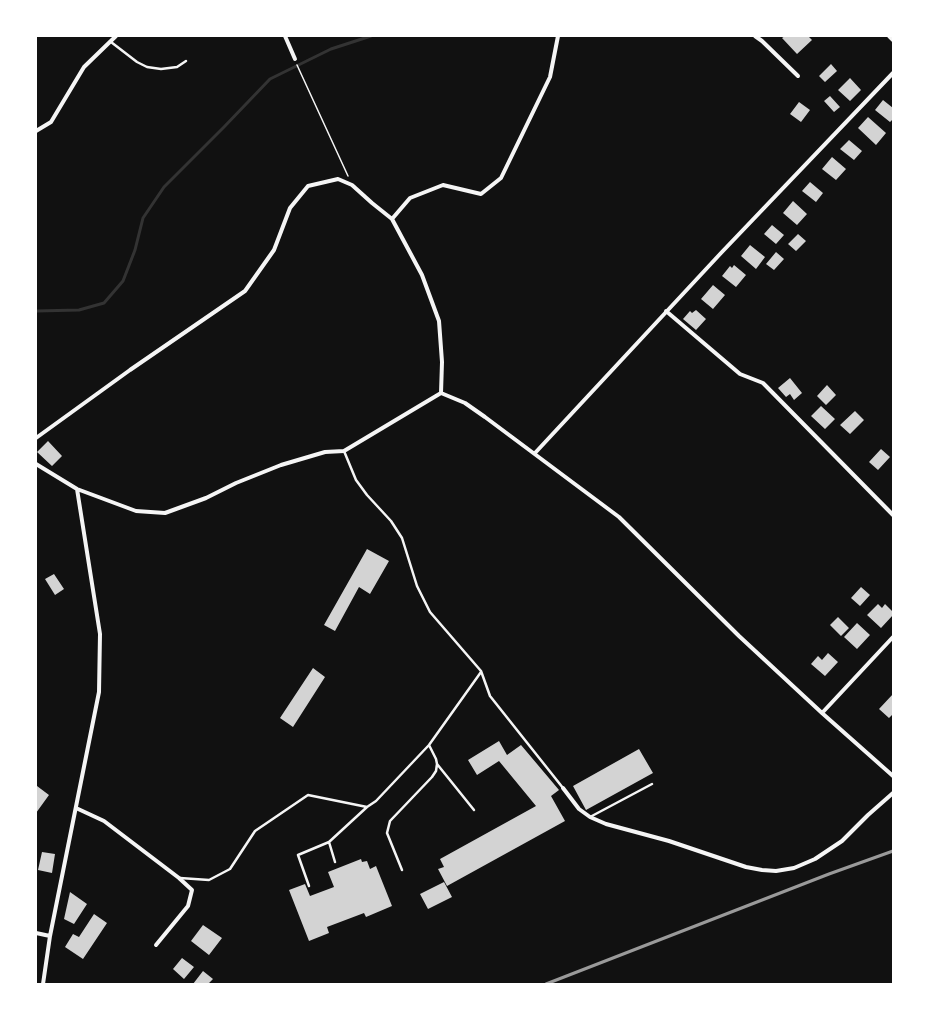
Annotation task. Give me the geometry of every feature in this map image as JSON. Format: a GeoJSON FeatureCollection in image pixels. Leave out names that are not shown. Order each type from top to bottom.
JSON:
{"type":"FeatureCollection","features":[{"type":"Feature","properties":{"kind":"street"},"geometry":{"type":"LineString","coordinates":[[36,131],[51,122],[84,66],[116,36]]}},
{"type":"Feature","properties":{"kind":"street"},"geometry":{"type":"LineString","coordinates":[[285,36],[295,59]]}},
{"type":"Feature","properties":{"kind":"street"},"geometry":{"type":"LineString","coordinates":[[392,219],[410,198],[443,185],[480,194],[501,178],[550,77],[558,36]]}},
{"type":"Feature","properties":{"kind":"street"},"geometry":{"type":"LineString","coordinates":[[755,36],[798,76]]}},
{"type":"Feature","properties":{"kind":"street"},"geometry":{"type":"LineString","coordinates":[[889,36],[893,40]]}},
{"type":"Feature","properties":{"kind":"street"},"geometry":{"type":"LineString","coordinates":[[535,453],[666,311],[893,73]]}},
{"type":"Feature","properties":{"kind":"street"},"geometry":{"type":"LineString","coordinates":[[36,438],[130,370],[245,291],[274,250],[290,208],[308,186],[338,179],[352,185],[392,219],[422,275],[439,321],[442,362],[441,393]]}},
{"type":"Feature","properties":{"kind":"street"},"geometry":{"type":"LineString","coordinates":[[666,311],[740,374],[763,383],[893,515]]}},
{"type":"Feature","properties":{"kind":"street"},"geometry":{"type":"LineString","coordinates":[[36,464],[77,489],[136,511],[165,513],[206,498],[236,483],[281,465],[325,452],[344,451],[441,393]]}},
{"type":"Feature","properties":{"kind":"street"},"geometry":{"type":"LineString","coordinates":[[441,393],[465,403],[535,453],[619,517],[739,636],[893,776]]}},
{"type":"Feature","properties":{"kind":"street"},"geometry":{"type":"LineString","coordinates":[[43,984],[50,936],[99,692],[100,634],[77,489]]}},
{"type":"Feature","properties":{"kind":"street"},"geometry":{"type":"LineString","coordinates":[[822,713],[893,637]]}},
{"type":"Feature","properties":{"kind":"street"},"geometry":{"type":"LineString","coordinates":[[563,788],[579,809],[590,817],[606,824],[669,841],[746,867],[776,871],[794,868],[815,859],[842,841],[893,793]]}},
{"type":"Feature","properties":{"kind":"street"},"geometry":{"type":"LineString","coordinates":[[76,808],[104,821],[180,878],[192,890],[188,906],[156,945]]}},
{"type":"Feature","properties":{"kind":"street"},"geometry":{"type":"LineString","coordinates":[[36,933],[50,936]]}},
{"type":"Feature","properties":{"kind":"lane"},"geometry":{"type":"LineString","coordinates":[[111,42],[137,62],[147,67],[161,69],[178,67],[186,61]]}},
{"type":"Feature","properties":{"kind":"lane"},"geometry":{"type":"LineString","coordinates":[[344,451],[356,480],[367,495],[391,521],[402,538],[417,586],[430,612],[481,671],[490,696],[563,788]]}},
{"type":"Feature","properties":{"kind":"lane"},"geometry":{"type":"LineString","coordinates":[[309,886],[298,855],[329,842],[367,807],[376,801],[429,745],[481,671]]}},
{"type":"Feature","properties":{"kind":"lane"},"geometry":{"type":"LineString","coordinates":[[402,870],[387,833],[390,821],[436,771],[436,759],[429,745]]}},
{"type":"Feature","properties":{"kind":"lane"},"geometry":{"type":"LineString","coordinates":[[437,764],[474,810]]}},
{"type":"Feature","properties":{"kind":"lane"},"geometry":{"type":"LineString","coordinates":[[590,817],[652,784]]}},
{"type":"Feature","properties":{"kind":"lane"},"geometry":{"type":"LineString","coordinates":[[180,878],[209,880],[230,869],[255,831],[308,795],[367,807]]}},
{"type":"Feature","properties":{"kind":"lane"},"geometry":{"type":"LineString","coordinates":[[329,842],[335,862]]}},
{"type":"Feature","properties":{"kind":"path"},"geometry":{"type":"LineString","coordinates":[[295,59],[352,185]]}},
{"type":"Feature","properties":{"kind":"building"},"geometry":{"type":"Polygon","coordinates":[[[785,36],[808,36],[812,40],[797,54],[782,38],[785,36]]]}},
{"type":"Feature","properties":{"kind":"building"},"geometry":{"type":"Polygon","coordinates":[[[831,64],[837,71],[825,82],[819,76],[831,64]]]}},
{"type":"Feature","properties":{"kind":"building"},"geometry":{"type":"Polygon","coordinates":[[[850,78],[861,90],[850,101],[838,90],[850,78]]]}},
{"type":"Feature","properties":{"kind":"building"},"geometry":{"type":"Polygon","coordinates":[[[830,96],[840,107],[834,112],[824,101],[830,96]]]}},
{"type":"Feature","properties":{"kind":"building"},"geometry":{"type":"Polygon","coordinates":[[[883,100],[893,108],[893,119],[890,122],[875,110],[883,100]]]}},
{"type":"Feature","properties":{"kind":"building"},"geometry":{"type":"Polygon","coordinates":[[[799,102],[810,110],[801,122],[790,114],[799,102]]]}},
{"type":"Feature","properties":{"kind":"building"},"geometry":{"type":"Polygon","coordinates":[[[868,117],[886,133],[876,145],[858,128],[868,117]]]}},
{"type":"Feature","properties":{"kind":"building"},"geometry":{"type":"Polygon","coordinates":[[[849,140],[862,151],[854,160],[840,149],[849,140]]]}},
{"type":"Feature","properties":{"kind":"building"},"geometry":{"type":"Polygon","coordinates":[[[832,157],[846,169],[836,180],[822,169],[832,157]]]}},
{"type":"Feature","properties":{"kind":"building"},"geometry":{"type":"Polygon","coordinates":[[[810,182],[823,193],[816,202],[802,191],[810,182]]]}},
{"type":"Feature","properties":{"kind":"building"},"geometry":{"type":"Polygon","coordinates":[[[793,201],[807,214],[797,225],[783,213],[793,201]]]}},
{"type":"Feature","properties":{"kind":"building"},"geometry":{"type":"Polygon","coordinates":[[[772,225],[784,235],[776,244],[764,234],[772,225]]]}},
{"type":"Feature","properties":{"kind":"building"},"geometry":{"type":"Polygon","coordinates":[[[798,234],[806,241],[796,251],[788,244],[798,234]]]}},
{"type":"Feature","properties":{"kind":"building"},"geometry":{"type":"Polygon","coordinates":[[[750,245],[765,257],[756,269],[741,256],[750,245]]]}},
{"type":"Feature","properties":{"kind":"building"},"geometry":{"type":"Polygon","coordinates":[[[776,252],[784,259],[774,270],[766,264],[776,252]]]}},
{"type":"Feature","properties":{"kind":"building"},"geometry":{"type":"Polygon","coordinates":[[[734,265],[746,275],[736,287],[722,276],[730,266],[732,268],[734,265]]]}},
{"type":"Feature","properties":{"kind":"building"},"geometry":{"type":"Polygon","coordinates":[[[713,285],[725,295],[713,309],[701,299],[713,285]]]}},
{"type":"Feature","properties":{"kind":"building"},"geometry":{"type":"Polygon","coordinates":[[[696,310],[706,319],[696,330],[683,319],[690,311],[692,313],[696,310]]]}},
{"type":"Feature","properties":{"kind":"building"},"geometry":{"type":"Polygon","coordinates":[[[790,378],[802,393],[794,400],[790,394],[786,397],[778,388],[790,378]]]}},
{"type":"Feature","properties":{"kind":"building"},"geometry":{"type":"Polygon","coordinates":[[[827,385],[836,395],[826,405],[817,396],[827,385]]]}},
{"type":"Feature","properties":{"kind":"building"},"geometry":{"type":"Polygon","coordinates":[[[821,406],[835,419],[825,429],[811,416],[821,406]]]}},
{"type":"Feature","properties":{"kind":"building"},"geometry":{"type":"Polygon","coordinates":[[[855,411],[864,420],[850,434],[840,425],[855,411]]]}},
{"type":"Feature","properties":{"kind":"building"},"geometry":{"type":"Polygon","coordinates":[[[48,441],[62,456],[52,466],[37,452],[48,441]]]}},
{"type":"Feature","properties":{"kind":"building"},"geometry":{"type":"Polygon","coordinates":[[[881,449],[890,457],[878,470],[869,462],[881,449]]]}},
{"type":"Feature","properties":{"kind":"building"},"geometry":{"type":"Polygon","coordinates":[[[367,549],[389,561],[370,594],[359,587],[335,631],[324,625],[367,549]]]}},
{"type":"Feature","properties":{"kind":"building"},"geometry":{"type":"Polygon","coordinates":[[[54,574],[64,589],[55,595],[45,579],[54,574]]]}},
{"type":"Feature","properties":{"kind":"building"},"geometry":{"type":"Polygon","coordinates":[[[861,587],[870,595],[860,606],[851,598],[861,587]]]}},
{"type":"Feature","properties":{"kind":"building"},"geometry":{"type":"Polygon","coordinates":[[[878,604],[882,608],[885,604],[893,612],[893,615],[881,628],[867,615],[878,604]]]}},
{"type":"Feature","properties":{"kind":"building"},"geometry":{"type":"Polygon","coordinates":[[[838,617],[849,628],[841,636],[830,625],[838,617]]]}},
{"type":"Feature","properties":{"kind":"building"},"geometry":{"type":"Polygon","coordinates":[[[857,623],[870,635],[857,649],[844,637],[857,623]]]}},
{"type":"Feature","properties":{"kind":"building"},"geometry":{"type":"Polygon","coordinates":[[[828,653],[838,662],[825,676],[811,664],[818,656],[822,660],[828,653]]]}},
{"type":"Feature","properties":{"kind":"building"},"geometry":{"type":"Polygon","coordinates":[[[313,668],[325,677],[293,727],[280,718],[313,668]]]}},
{"type":"Feature","properties":{"kind":"building"},"geometry":{"type":"Polygon","coordinates":[[[893,694],[893,714],[889,718],[879,709],[893,694]]]}},
{"type":"Feature","properties":{"kind":"building"},"geometry":{"type":"Polygon","coordinates":[[[499,741],[507,755],[521,745],[559,790],[551,796],[565,821],[447,886],[438,869],[444,867],[440,859],[536,806],[499,761],[477,775],[468,760],[499,741]]]}},
{"type":"Feature","properties":{"kind":"building"},"geometry":{"type":"Polygon","coordinates":[[[639,749],[653,773],[586,810],[573,786],[639,749]]]}},
{"type":"Feature","properties":{"kind":"building"},"geometry":{"type":"Polygon","coordinates":[[[37,786],[49,795],[36,813],[36,788],[37,786]]]}},
{"type":"Feature","properties":{"kind":"building"},"geometry":{"type":"Polygon","coordinates":[[[42,852],[55,854],[52,873],[38,870],[42,852]]]}},
{"type":"Feature","properties":{"kind":"building"},"geometry":{"type":"Polygon","coordinates":[[[361,859],[362,862],[367,861],[370,869],[376,866],[392,906],[366,917],[364,913],[327,927],[329,933],[309,941],[289,890],[305,884],[310,896],[334,887],[328,872],[361,859]]]}},
{"type":"Feature","properties":{"kind":"building"},"geometry":{"type":"Polygon","coordinates":[[[444,882],[452,897],[428,909],[420,894],[444,882]]]}},
{"type":"Feature","properties":{"kind":"building"},"geometry":{"type":"Polygon","coordinates":[[[70,892],[87,904],[74,924],[64,919],[70,892]]]}},
{"type":"Feature","properties":{"kind":"building"},"geometry":{"type":"Polygon","coordinates":[[[94,914],[107,923],[83,959],[65,947],[73,934],[79,937],[94,914]]]}},
{"type":"Feature","properties":{"kind":"building"},"geometry":{"type":"Polygon","coordinates":[[[203,925],[222,938],[209,955],[191,941],[203,925]]]}},
{"type":"Feature","properties":{"kind":"building"},"geometry":{"type":"Polygon","coordinates":[[[182,958],[194,967],[184,979],[173,969],[182,958]]]}},
{"type":"Feature","properties":{"kind":"building"},"geometry":{"type":"Polygon","coordinates":[[[203,971],[213,979],[208,984],[193,984],[203,971]]]}},
{"type":"Feature","properties":{"kind":"waterway"},"geometry":{"type":"LineString","coordinates":[[36,311],[79,310],[104,303],[123,281],[135,250],[143,218],[164,187],[270,79],[331,49],[371,36]]}},
{"type":"Feature","properties":{"kind":"railway"},"geometry":{"type":"LineString","coordinates":[[546,984],[829,874],[893,851]]}}]}
